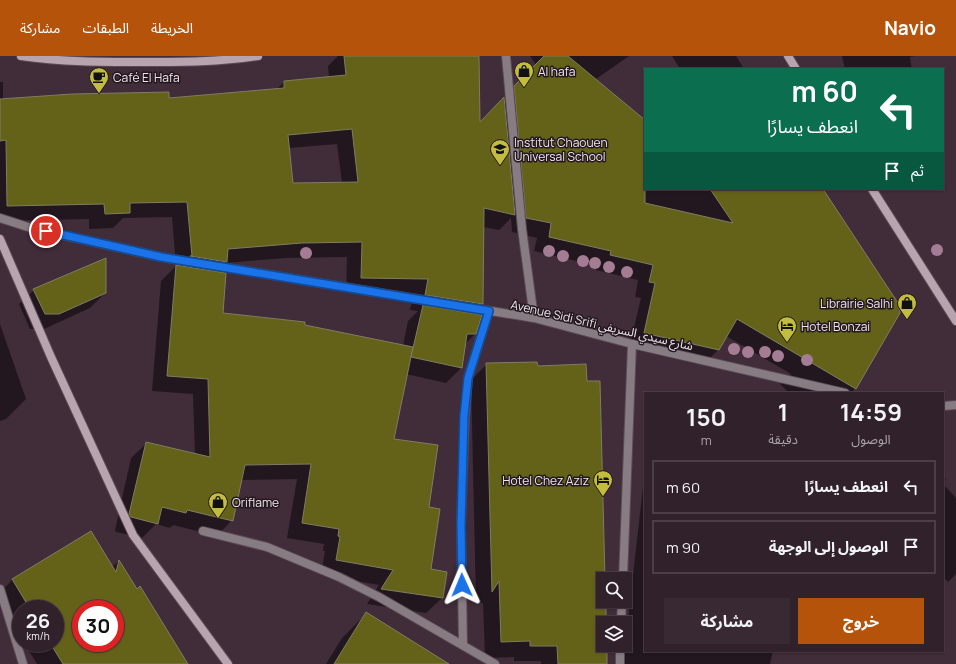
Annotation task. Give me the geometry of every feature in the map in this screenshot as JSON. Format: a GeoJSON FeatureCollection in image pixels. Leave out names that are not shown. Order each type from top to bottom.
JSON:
{"type":"FeatureCollection","features":[{"type":"Feature","properties":{"kind":"street"},"geometry":{"type":"LineString","coordinates":[[21,56],[104,62],[190,59],[230,60],[258,56]]}},
{"type":"Feature","properties":{"kind":"street"},"geometry":{"type":"LineString","coordinates":[[506,56],[522,229],[534,318]]}},
{"type":"Feature","properties":{"kind":"street"},"geometry":{"type":"LineString","coordinates":[[788,56],[795,68]]}},
{"type":"Feature","properties":{"kind":"street"},"geometry":{"type":"LineString","coordinates":[[873,190],[956,321]]}},
{"type":"Feature","properties":{"kind":"street","name":"Avenue Sidi Srifi شارع سيدي السريفي"},"geometry":{"type":"LineString","coordinates":[[0,218],[31,228],[161,257],[534,318],[632,344],[841,392]]}},
{"type":"Feature","properties":{"kind":"street"},"geometry":{"type":"LineString","coordinates":[[0,238],[51,357],[133,534],[228,664]]}},
{"type":"Feature","properties":{"kind":"street"},"geometry":{"type":"LineString","coordinates":[[463,645],[461,525],[464,416],[468,378],[489,311]]}},
{"type":"Feature","properties":{"kind":"street"},"geometry":{"type":"LineString","coordinates":[[623,572],[632,344]]}},
{"type":"Feature","properties":{"kind":"street"},"geometry":{"type":"LineString","coordinates":[[944,406],[956,406]]}},
{"type":"Feature","properties":{"kind":"street"},"geometry":{"type":"LineString","coordinates":[[203,531],[267,547],[339,577],[379,597],[496,664]]}},
{"type":"Feature","properties":{"kind":"street"},"geometry":{"type":"LineString","coordinates":[[0,589],[23,664]]}},
{"type":"Feature","properties":{"kind":"street"},"geometry":{"type":"LineString","coordinates":[[620,652],[620,664]]}},
{"type":"Feature","properties":{"kind":"building"},"geometry":{"type":"Polygon","coordinates":[[[344,56],[479,56],[480,122],[504,97],[515,215],[484,208],[483,304],[425,295],[428,279],[361,278],[362,242],[302,243],[228,249],[227,262],[190,256],[192,256],[187,202],[130,203],[130,213],[105,214],[104,204],[7,206],[6,140],[0,141],[0,99],[72,94],[169,92],[169,98],[284,88],[284,81],[346,75],[344,56]],[[352,129],[288,135],[293,183],[358,182],[352,129]]]}},
{"type":"Feature","properties":{"kind":"building"},"geometry":{"type":"Polygon","coordinates":[[[544,56],[568,56],[644,119],[645,203],[733,223],[711,190],[824,190],[900,306],[900,313],[856,389],[737,319],[719,350],[644,333],[655,283],[649,282],[653,265],[610,255],[611,251],[549,237],[551,223],[526,218],[514,86],[544,56]]]}},
{"type":"Feature","properties":{"kind":"building"},"geometry":{"type":"Polygon","coordinates":[[[106,258],[106,293],[59,314],[45,314],[33,289],[106,258]]]}},
{"type":"Feature","properties":{"kind":"building"},"geometry":{"type":"Polygon","coordinates":[[[176,265],[226,273],[223,313],[305,322],[305,325],[413,347],[394,439],[438,445],[429,507],[440,509],[431,569],[447,572],[443,598],[381,589],[393,570],[336,560],[340,537],[338,536],[339,529],[302,523],[311,464],[245,465],[233,521],[187,510],[186,513],[162,507],[158,524],[131,517],[129,514],[146,442],[210,457],[208,379],[167,376],[176,265]]]}},
{"type":"Feature","properties":{"kind":"building"},"geometry":{"type":"Polygon","coordinates":[[[423,305],[482,315],[476,334],[467,334],[462,368],[411,357],[423,305]]]}},
{"type":"Feature","properties":{"kind":"building"},"geometry":{"type":"Polygon","coordinates":[[[537,362],[538,366],[586,364],[587,381],[600,381],[605,572],[596,572],[596,608],[606,608],[606,616],[596,616],[596,652],[607,652],[607,664],[558,664],[557,646],[530,646],[530,641],[501,642],[499,581],[492,592],[486,363],[537,362]]]}},
{"type":"Feature","properties":{"kind":"building"},"geometry":{"type":"Polygon","coordinates":[[[91,531],[116,572],[119,560],[137,589],[140,586],[188,664],[63,664],[56,652],[64,652],[64,600],[25,600],[12,579],[91,531]]]}},
{"type":"Feature","properties":{"kind":"building"},"geometry":{"type":"Polygon","coordinates":[[[366,612],[449,664],[334,664],[366,612]]]}},
{"type":"Feature","properties":{"kind":"place","name":"Al hafa"},"geometry":{"type":"Point","coordinates":[524,88]}},
{"type":"Feature","properties":{"kind":"place","name":"Café El Hafa"},"geometry":{"type":"Point","coordinates":[99,94]}},
{"type":"Feature","properties":{"kind":"place","name":"Institut Chaouen Universal School"},"geometry":{"type":"Point","coordinates":[500,166]}},
{"type":"Feature","properties":{"kind":"place","name":"Librairie Salhi"},"geometry":{"type":"Point","coordinates":[907,320]}},
{"type":"Feature","properties":{"kind":"place","name":"Hotel Bonzai"},"geometry":{"type":"Point","coordinates":[787,343]}},
{"type":"Feature","properties":{"kind":"place","name":"Hotel Chez Aziz"},"geometry":{"type":"Point","coordinates":[603,497]}},
{"type":"Feature","properties":{"kind":"place","name":"Oriflame"},"geometry":{"type":"Point","coordinates":[218,519]}},
{"type":"Feature","properties":{"kind":"route"},"geometry":{"type":"LineString","coordinates":[[46,231],[161,257],[489,311],[468,378],[464,416],[461,525],[462,585]]}}]}
